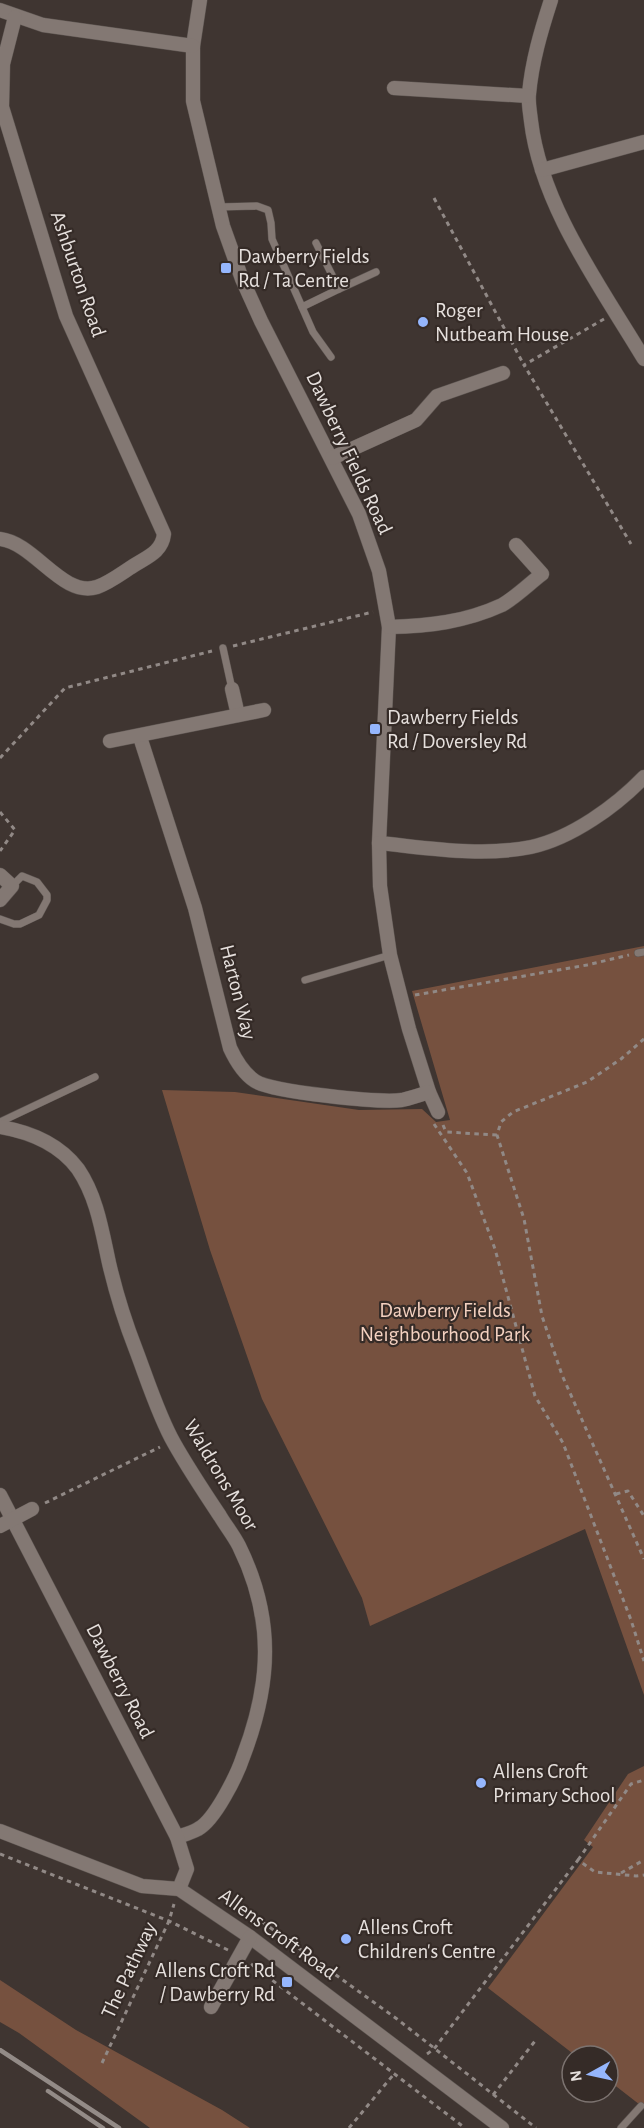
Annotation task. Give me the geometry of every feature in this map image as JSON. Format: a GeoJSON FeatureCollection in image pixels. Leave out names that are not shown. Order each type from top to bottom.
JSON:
{"type":"FeatureCollection","features":[{"type":"Feature","properties":{"kind":"street","name":"Ashburton Road"},"geometry":{"type":"LineString","coordinates":[[0,539],[8,540],[25,549],[58,576],[85,589],[99,586],[155,552],[163,543],[164,534],[66,316],[1,107],[7,13],[12,0]]}},
{"type":"Feature","properties":{"kind":"street","name":"Dawberry Fields Road"},"geometry":{"type":"LineString","coordinates":[[200,0],[193,46],[193,101],[218,207],[242,279],[256,311],[359,514],[379,571],[389,627],[379,843],[380,886],[390,955],[429,1092],[438,1112]]}},
{"type":"Feature","properties":{"kind":"street"},"geometry":{"type":"LineString","coordinates":[[551,0],[536,47],[528,96],[533,139],[556,209],[644,359]]}},
{"type":"Feature","properties":{"kind":"street"},"geometry":{"type":"LineString","coordinates":[[7,13],[43,25],[193,46]]}},
{"type":"Feature","properties":{"kind":"street"},"geometry":{"type":"LineString","coordinates":[[394,88],[528,96]]}},
{"type":"Feature","properties":{"kind":"street"},"geometry":{"type":"LineString","coordinates":[[542,170],[644,142]]}},
{"type":"Feature","properties":{"kind":"street"},"geometry":{"type":"LineString","coordinates":[[332,458],[416,420],[437,396],[503,373]]}},
{"type":"Feature","properties":{"kind":"street"},"geometry":{"type":"LineString","coordinates":[[389,627],[427,626],[455,622],[503,604],[542,574],[516,545]]}},
{"type":"Feature","properties":{"kind":"street"},"geometry":{"type":"LineString","coordinates":[[232,689],[238,716]]}},
{"type":"Feature","properties":{"kind":"street"},"geometry":{"type":"LineString","coordinates":[[110,741],[264,710]]}},
{"type":"Feature","properties":{"kind":"street","name":"Harton Way"},"geometry":{"type":"LineString","coordinates":[[140,736],[195,908],[230,1048],[238,1065],[254,1080],[266,1086],[344,1098],[401,1100],[429,1092]]}},
{"type":"Feature","properties":{"kind":"street"},"geometry":{"type":"LineString","coordinates":[[379,843],[454,850],[506,850],[533,846],[561,836],[602,814],[644,777]]}},
{"type":"Feature","properties":{"kind":"street"},"geometry":{"type":"LineString","coordinates":[[0,875],[12,886],[0,900]]}},
{"type":"Feature","properties":{"kind":"street","name":"Waldrons Moor"},"geometry":{"type":"LineString","coordinates":[[0,1127],[20,1130],[44,1140],[66,1157],[78,1170],[94,1200],[118,1298],[132,1341],[173,1441],[239,1546],[254,1583],[264,1625],[267,1660],[262,1700],[253,1731],[240,1767],[220,1805],[200,1828],[177,1837]]}},
{"type":"Feature","properties":{"kind":"street","name":"Dawberry Road"},"geometry":{"type":"LineString","coordinates":[[0,1495],[177,1837],[187,1869],[179,1889]]}},
{"type":"Feature","properties":{"kind":"street"},"geometry":{"type":"LineString","coordinates":[[0,1526],[32,1509]]}},
{"type":"Feature","properties":{"kind":"street","name":"Allens Croft Road"},"geometry":{"type":"LineString","coordinates":[[0,1831],[142,1886],[179,1889],[250,1937],[502,2128]]}},
{"type":"Feature","properties":{"kind":"street"},"geometry":{"type":"LineString","coordinates":[[211,2007],[250,1937]]}},
{"type":"Feature","properties":{"kind":"lane"},"geometry":{"type":"LineString","coordinates":[[218,207],[257,206],[267,210],[272,239],[313,332],[331,357]]}},
{"type":"Feature","properties":{"kind":"lane"},"geometry":{"type":"LineString","coordinates":[[316,243],[339,289]]}},
{"type":"Feature","properties":{"kind":"lane"},"geometry":{"type":"LineString","coordinates":[[302,307],[375,272]]}},
{"type":"Feature","properties":{"kind":"lane"},"geometry":{"type":"LineString","coordinates":[[223,648],[232,689]]}},
{"type":"Feature","properties":{"kind":"lane"},"geometry":{"type":"LineString","coordinates":[[0,919],[20,924],[39,915],[47,900],[47,895],[37,882],[22,876],[12,886]]}},
{"type":"Feature","properties":{"kind":"lane"},"geometry":{"type":"LineString","coordinates":[[305,980],[390,955]]}},
{"type":"Feature","properties":{"kind":"lane"},"geometry":{"type":"LineString","coordinates":[[0,1122],[95,1077]]}},
{"type":"Feature","properties":{"kind":"lane"},"geometry":{"type":"LineString","coordinates":[[621,2128],[641,2106]]}},
{"type":"Feature","properties":{"kind":"path"},"geometry":{"type":"LineString","coordinates":[[434,198],[524,365],[631,544]]}},
{"type":"Feature","properties":{"kind":"path"},"geometry":{"type":"LineString","coordinates":[[524,365],[616,313]]}},
{"type":"Feature","properties":{"kind":"path"},"geometry":{"type":"LineString","coordinates":[[0,758],[65,688],[386,610]]}},
{"type":"Feature","properties":{"kind":"path"},"geometry":{"type":"LineString","coordinates":[[0,812],[15,830],[0,851]]}},
{"type":"Feature","properties":{"kind":"path"},"geometry":{"type":"LineString","coordinates":[[401,997],[641,953]]}},
{"type":"Feature","properties":{"kind":"path"},"geometry":{"type":"LineString","coordinates":[[644,1039],[621,1059],[587,1082],[513,1112],[501,1122],[497,1135],[524,1219],[542,1316],[562,1376],[644,1559]]}},
{"type":"Feature","properties":{"kind":"path"},"geometry":{"type":"LineString","coordinates":[[497,1135],[446,1132],[438,1112],[430,1119],[467,1173],[495,1249],[535,1396],[563,1443],[631,1620],[644,1661]]}},
{"type":"Feature","properties":{"kind":"path"},"geometry":{"type":"LineString","coordinates":[[32,1509],[173,1441]]}},
{"type":"Feature","properties":{"kind":"path"},"geometry":{"type":"LineString","coordinates":[[616,1494],[628,1491],[644,1516]]}},
{"type":"Feature","properties":{"kind":"path"},"geometry":{"type":"LineString","coordinates":[[415,2061],[434,2049],[578,1860],[631,1784],[644,1780]]}},
{"type":"Feature","properties":{"kind":"path"},"geometry":{"type":"LineString","coordinates":[[0,1854],[169,1920],[240,1956],[465,2128]]}},
{"type":"Feature","properties":{"kind":"path"},"geometry":{"type":"LineString","coordinates":[[578,1860],[595,1872],[644,1875]]}},
{"type":"Feature","properties":{"kind":"path"},"geometry":{"type":"LineString","coordinates":[[620,1874],[644,1860]]}},
{"type":"Feature","properties":{"kind":"path","name":"The Pathway"},"geometry":{"type":"LineString","coordinates":[[102,2063],[169,1920],[179,1889]]}},
{"type":"Feature","properties":{"kind":"path"},"geometry":{"type":"LineString","coordinates":[[250,1937],[261,1921],[356,1989],[536,2128]]}},
{"type":"Feature","properties":{"kind":"path"},"geometry":{"type":"LineString","coordinates":[[493,2095],[535,2041]]}},
{"type":"Feature","properties":{"kind":"path"},"geometry":{"type":"LineString","coordinates":[[349,2128],[394,2074]]}},
{"type":"Feature","properties":{"kind":"green space","name":"Dawberry Fields Neighbourhood Park"},"geometry":{"type":"Polygon","coordinates":[[[644,946],[644,1695],[585,1529],[370,1626],[362,1598],[262,1399],[210,1250],[162,1090],[235,1092],[359,1110],[422,1109],[436,1122],[450,1120],[412,991],[644,946]]]}},
{"type":"Feature","properties":{"kind":"green space"},"geometry":{"type":"Polygon","coordinates":[[[644,1766],[644,2108],[620,2089],[620,2044],[560,2044],[488,1988],[593,1847],[584,1840],[628,1774],[644,1766]]]}},
{"type":"Feature","properties":{"kind":"green space"},"geometry":{"type":"Polygon","coordinates":[[[0,1980],[76,2030],[222,2110],[250,2128],[150,2128],[19,2033],[0,2022],[0,1980]]]}},
{"type":"Feature","properties":{"kind":"railway"},"geometry":{"type":"LineString","coordinates":[[0,2050],[119,2128]]}},
{"type":"Feature","properties":{"kind":"railway"},"geometry":{"type":"LineString","coordinates":[[48,2091],[103,2128]]}},
{"type":"Feature","properties":{"kind":"place","name":"Dawberry Fields Rd / Ta Centre"},"geometry":{"type":"Point","coordinates":[226,268]}},
{"type":"Feature","properties":{"kind":"place","name":"Roger Nutbeam House"},"geometry":{"type":"Point","coordinates":[423,322]}},
{"type":"Feature","properties":{"kind":"place","name":"Dawberry Fields Rd / Doversley Rd"},"geometry":{"type":"Point","coordinates":[375,729]}},
{"type":"Feature","properties":{"kind":"place","name":"Allens Croft Primary School"},"geometry":{"type":"Point","coordinates":[481,1783]}},
{"type":"Feature","properties":{"kind":"place","name":"Allens Croft Children's Centre"},"geometry":{"type":"Point","coordinates":[346,1939]}},
{"type":"Feature","properties":{"kind":"place","name":"Allens Croft Rd / Dawberry Rd"},"geometry":{"type":"Point","coordinates":[287,1982]}}]}
